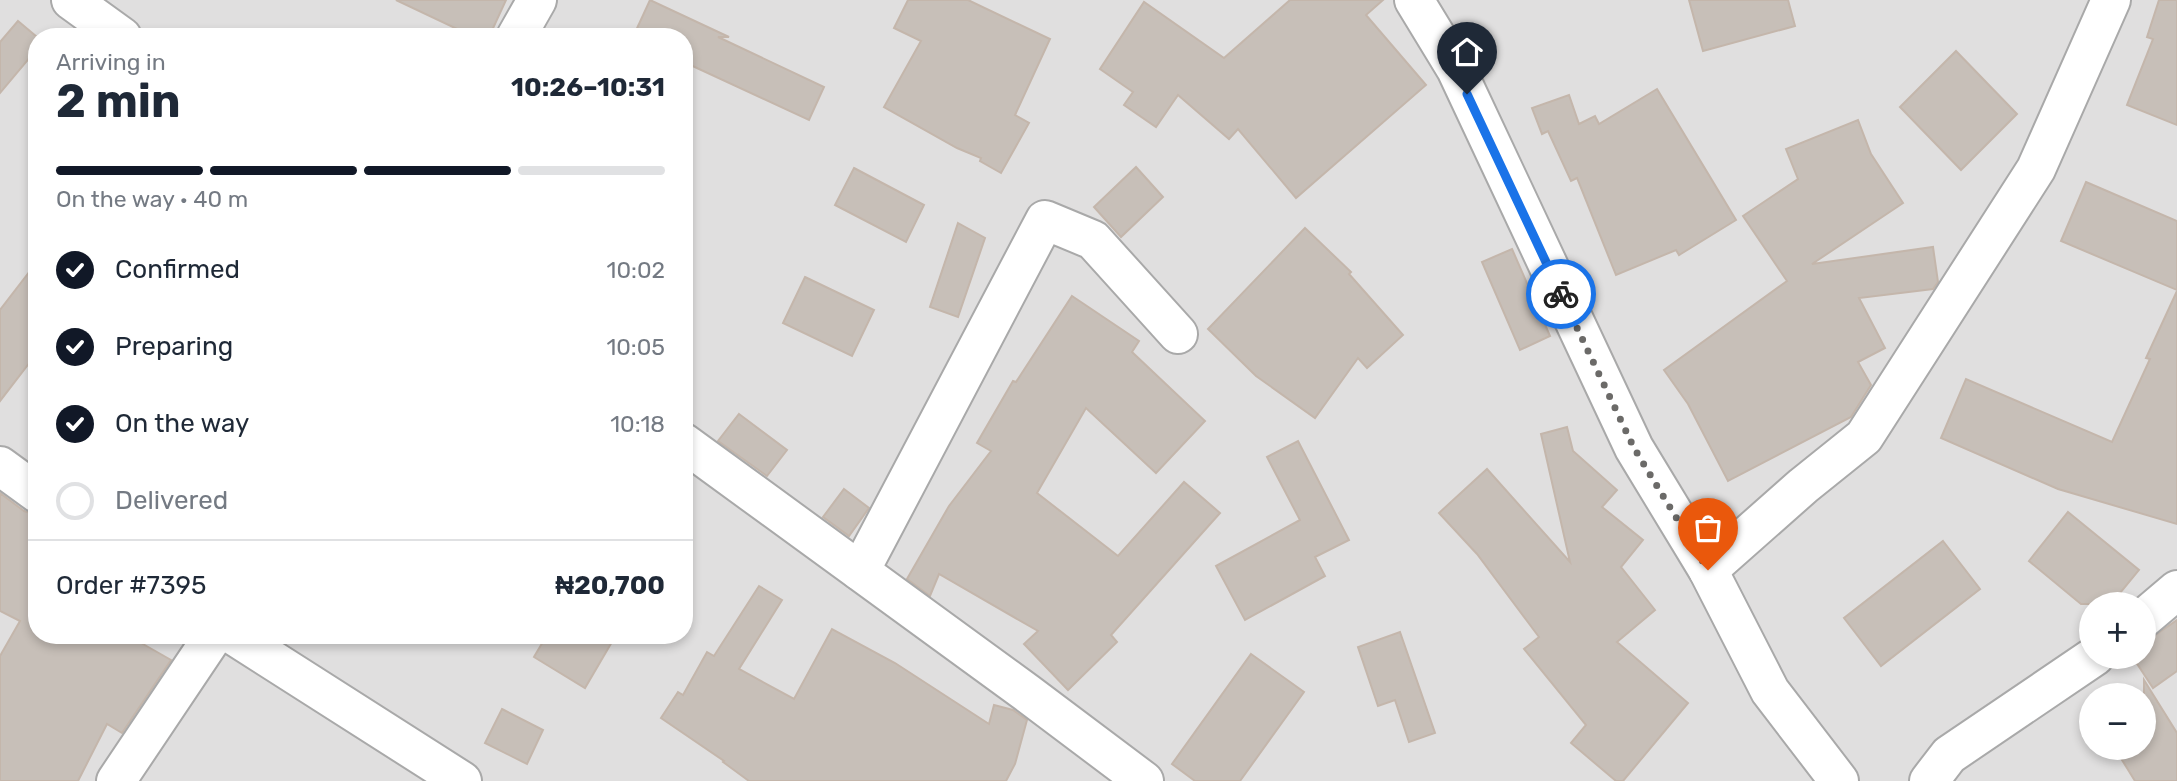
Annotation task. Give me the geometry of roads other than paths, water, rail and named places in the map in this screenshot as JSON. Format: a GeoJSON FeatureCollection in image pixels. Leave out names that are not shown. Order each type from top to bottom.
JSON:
{"type":"FeatureCollection","features":[{"type":"Feature","properties":{"kind":"street"},"geometry":{"type":"LineString","coordinates":[[71,0],[110,28]]}},
{"type":"Feature","properties":{"kind":"street"},"geometry":{"type":"LineString","coordinates":[[521,28],[537,0]]}},
{"type":"Feature","properties":{"kind":"street"},"geometry":{"type":"LineString","coordinates":[[1414,0],[1455,69],[1634,448],[1708,570],[1770,691],[1839,781]]}},
{"type":"Feature","properties":{"kind":"street"},"geometry":{"type":"LineString","coordinates":[[1708,570],[1803,486],[1864,437],[2036,169],[2111,0]]}},
{"type":"Feature","properties":{"kind":"street"},"geometry":{"type":"LineString","coordinates":[[860,571],[1045,220],[1093,240],[1178,334]]}},
{"type":"Feature","properties":{"kind":"street"},"geometry":{"type":"LineString","coordinates":[[693,450],[1144,781]]}},
{"type":"Feature","properties":{"kind":"street"},"geometry":{"type":"LineString","coordinates":[[0,466],[28,486]]}},
{"type":"Feature","properties":{"kind":"street"},"geometry":{"type":"LineString","coordinates":[[2156,608],[2177,590]]}},
{"type":"Feature","properties":{"kind":"street"},"geometry":{"type":"LineString","coordinates":[[116,781],[208,644]]}},
{"type":"Feature","properties":{"kind":"street"},"geometry":{"type":"LineString","coordinates":[[247,644],[462,781]]}},
{"type":"Feature","properties":{"kind":"street"},"geometry":{"type":"LineString","coordinates":[[1929,781],[1949,755],[2079,667]]}}]}
